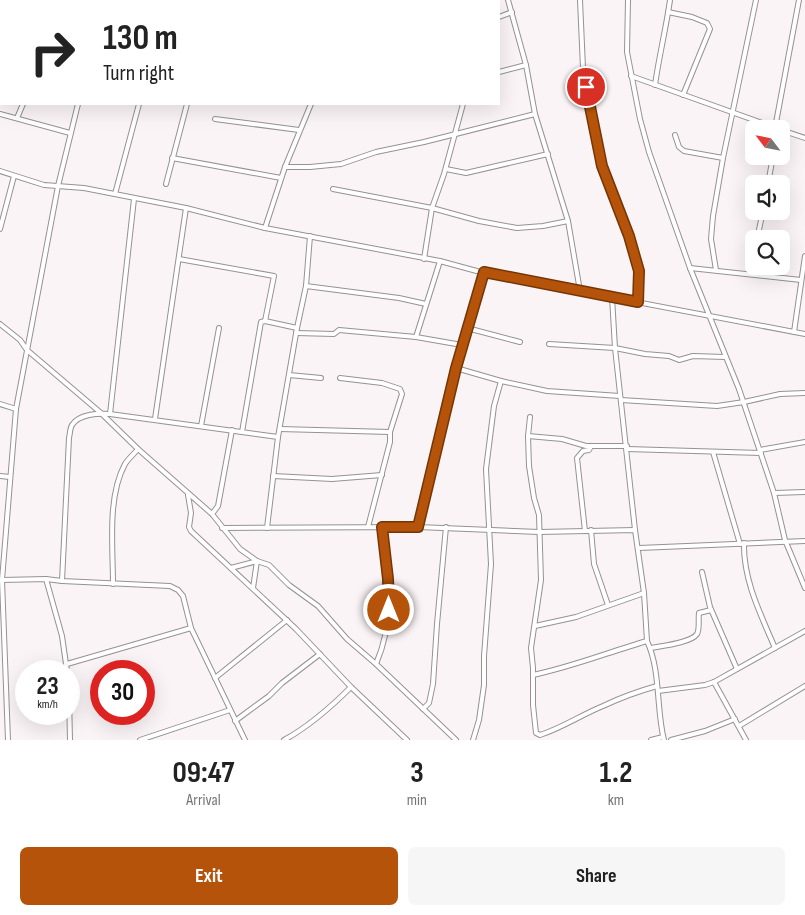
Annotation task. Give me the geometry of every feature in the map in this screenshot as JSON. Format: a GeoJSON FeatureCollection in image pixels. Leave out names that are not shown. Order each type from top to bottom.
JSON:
{"type":"FeatureCollection","features":[{"type":"Feature","properties":{"kind":"street"},"geometry":{"type":"LineString","coordinates":[[508,0],[526,65],[535,114],[568,221],[580,291]]}},
{"type":"Feature","properties":{"kind":"street"},"geometry":{"type":"LineString","coordinates":[[580,0],[583,68],[591,114],[602,166],[629,236],[639,271],[638,302]]}},
{"type":"Feature","properties":{"kind":"street"},"geometry":{"type":"LineString","coordinates":[[628,0],[627,52],[640,119],[649,152],[690,268],[744,402],[774,493],[785,540],[805,588]]}},
{"type":"Feature","properties":{"kind":"street"},"geometry":{"type":"LineString","coordinates":[[655,85],[659,52],[670,0]]}},
{"type":"Feature","properties":{"kind":"street"},"geometry":{"type":"LineString","coordinates":[[716,270],[711,239],[723,158],[756,0]]}},
{"type":"Feature","properties":{"kind":"street"},"geometry":{"type":"LineString","coordinates":[[779,120],[799,0]]}},
{"type":"Feature","properties":{"kind":"street"},"geometry":{"type":"LineString","coordinates":[[500,17],[512,12]]}},
{"type":"Feature","properties":{"kind":"street"},"geometry":{"type":"LineString","coordinates":[[668,12],[692,17],[707,23],[710,29],[683,95]]}},
{"type":"Feature","properties":{"kind":"street"},"geometry":{"type":"LineString","coordinates":[[500,72],[526,65]]}},
{"type":"Feature","properties":{"kind":"street"},"geometry":{"type":"LineString","coordinates":[[631,76],[754,120]]}},
{"type":"Feature","properties":{"kind":"street"},"geometry":{"type":"LineString","coordinates":[[18,118],[23,105]]}},
{"type":"Feature","properties":{"kind":"street"},"geometry":{"type":"LineString","coordinates":[[8,740],[2,580],[16,409],[58,186],[78,105]]}},
{"type":"Feature","properties":{"kind":"street"},"geometry":{"type":"LineString","coordinates":[[115,194],[139,105]]}},
{"type":"Feature","properties":{"kind":"street"},"geometry":{"type":"LineString","coordinates":[[166,184],[187,105]]}},
{"type":"Feature","properties":{"kind":"street"},"geometry":{"type":"LineString","coordinates":[[265,228],[285,167],[311,105]]}},
{"type":"Feature","properties":{"kind":"street"},"geometry":{"type":"LineString","coordinates":[[424,259],[432,208],[446,169],[463,105]]}},
{"type":"Feature","properties":{"kind":"street"},"geometry":{"type":"LineString","coordinates":[[0,114],[70,132]]}},
{"type":"Feature","properties":{"kind":"street"},"geometry":{"type":"LineString","coordinates":[[285,167],[310,168],[341,164],[376,152],[535,114]]}},
{"type":"Feature","properties":{"kind":"street"},"geometry":{"type":"LineString","coordinates":[[216,120],[299,130]]}},
{"type":"Feature","properties":{"kind":"street"},"geometry":{"type":"LineString","coordinates":[[790,133],[805,138]]}},
{"type":"Feature","properties":{"kind":"street"},"geometry":{"type":"LineString","coordinates":[[675,135],[679,147],[684,151],[723,158]]}},
{"type":"Feature","properties":{"kind":"street"},"geometry":{"type":"LineString","coordinates":[[446,169],[470,173],[548,154]]}},
{"type":"Feature","properties":{"kind":"street"},"geometry":{"type":"LineString","coordinates":[[172,158],[281,178]]}},
{"type":"Feature","properties":{"kind":"street"},"geometry":{"type":"LineString","coordinates":[[0,171],[44,185],[84,188],[115,194],[186,208],[265,228],[805,334]]}},
{"type":"Feature","properties":{"kind":"street"},"geometry":{"type":"LineString","coordinates":[[0,229],[14,176]]}},
{"type":"Feature","properties":{"kind":"street"},"geometry":{"type":"LineString","coordinates":[[333,188],[517,228],[568,221]]}},
{"type":"Feature","properties":{"kind":"street"},"geometry":{"type":"LineString","coordinates":[[110,414],[134,199]]}},
{"type":"Feature","properties":{"kind":"street"},"geometry":{"type":"LineString","coordinates":[[155,419],[180,260],[186,208]]}},
{"type":"Feature","properties":{"kind":"street"},"geometry":{"type":"LineString","coordinates":[[267,528],[278,437],[296,330],[306,286],[310,236]]}},
{"type":"Feature","properties":{"kind":"street"},"geometry":{"type":"LineString","coordinates":[[794,332],[805,256]]}},
{"type":"Feature","properties":{"kind":"street"},"geometry":{"type":"LineString","coordinates":[[180,260],[273,275],[274,277],[265,321],[261,322],[242,432]]}},
{"type":"Feature","properties":{"kind":"street"},"geometry":{"type":"LineString","coordinates":[[416,337],[440,261]]}},
{"type":"Feature","properties":{"kind":"street"},"geometry":{"type":"LineString","coordinates":[[690,268],[745,272]]}},
{"type":"Feature","properties":{"kind":"street"},"geometry":{"type":"LineString","coordinates":[[418,527],[456,368],[484,272]]}},
{"type":"Feature","properties":{"kind":"street"},"geometry":{"type":"LineString","coordinates":[[765,275],[801,280]]}},
{"type":"Feature","properties":{"kind":"street"},"geometry":{"type":"LineString","coordinates":[[306,286],[399,298],[426,304]]}},
{"type":"Feature","properties":{"kind":"street"},"geometry":{"type":"LineString","coordinates":[[612,297],[620,398],[644,593],[647,641],[651,648],[658,688],[663,738],[651,740]]}},
{"type":"Feature","properties":{"kind":"street"},"geometry":{"type":"LineString","coordinates":[[265,321],[296,330],[334,334],[339,330],[416,337],[462,345]]}},
{"type":"Feature","properties":{"kind":"street"},"geometry":{"type":"LineString","coordinates":[[0,324],[20,340],[27,350],[102,413],[188,495],[212,514],[240,549],[257,561],[269,565],[289,585],[318,606],[347,639],[456,740]]}},
{"type":"Feature","properties":{"kind":"street"},"geometry":{"type":"LineString","coordinates":[[201,426],[219,328]]}},
{"type":"Feature","properties":{"kind":"street"},"geometry":{"type":"LineString","coordinates":[[467,328],[520,342]]}},
{"type":"Feature","properties":{"kind":"street"},"geometry":{"type":"LineString","coordinates":[[549,344],[615,348],[645,354],[669,356],[679,360],[693,356],[725,357]]}},
{"type":"Feature","properties":{"kind":"street"},"geometry":{"type":"LineString","coordinates":[[456,368],[501,381],[547,391],[716,406],[780,394],[805,392]]}},
{"type":"Feature","properties":{"kind":"street"},"geometry":{"type":"LineString","coordinates":[[289,375],[321,378]]}},
{"type":"Feature","properties":{"kind":"street"},"geometry":{"type":"LineString","coordinates":[[340,378],[382,383],[400,389],[402,394],[390,432],[390,442],[368,527]]}},
{"type":"Feature","properties":{"kind":"street"},"geometry":{"type":"LineString","coordinates":[[474,740],[484,685],[484,656],[491,564],[486,469],[494,406],[501,381]]}},
{"type":"Feature","properties":{"kind":"street"},"geometry":{"type":"LineString","coordinates":[[0,404],[16,409]]}},
{"type":"Feature","properties":{"kind":"street"},"geometry":{"type":"LineString","coordinates":[[62,582],[69,438],[72,425],[82,416],[102,413],[278,437]]}},
{"type":"Feature","properties":{"kind":"street"},"geometry":{"type":"LineString","coordinates":[[530,416],[528,436],[530,466],[538,515],[541,580],[531,648],[533,705],[536,733],[538,735],[556,730],[602,706],[642,690],[705,685],[714,682],[805,631]]}},
{"type":"Feature","properties":{"kind":"street"},"geometry":{"type":"LineString","coordinates":[[280,429],[390,432]]}},
{"type":"Feature","properties":{"kind":"street"},"geometry":{"type":"LineString","coordinates":[[212,514],[218,506],[232,430]]}},
{"type":"Feature","properties":{"kind":"street"},"geometry":{"type":"LineString","coordinates":[[528,436],[550,437],[590,446],[713,452],[760,452],[805,442]]}},
{"type":"Feature","properties":{"kind":"street"},"geometry":{"type":"LineString","coordinates":[[585,530],[577,458],[583,451],[589,450],[590,446]]}},
{"type":"Feature","properties":{"kind":"street"},"geometry":{"type":"LineString","coordinates":[[114,584],[112,529],[116,489],[125,463],[138,449]]}},
{"type":"Feature","properties":{"kind":"street"},"geometry":{"type":"LineString","coordinates":[[713,452],[742,544],[753,594],[775,648]]}},
{"type":"Feature","properties":{"kind":"street"},"geometry":{"type":"LineString","coordinates":[[0,476],[10,477]]}},
{"type":"Feature","properties":{"kind":"street"},"geometry":{"type":"LineString","coordinates":[[273,476],[332,479],[382,476]]}},
{"type":"Feature","properties":{"kind":"street"},"geometry":{"type":"LineString","coordinates":[[774,493],[805,492]]}},
{"type":"Feature","properties":{"kind":"street"},"geometry":{"type":"LineString","coordinates":[[188,495],[191,513],[190,531],[287,620],[351,687],[407,740]]}},
{"type":"Feature","properties":{"kind":"street"},"geometry":{"type":"LineString","coordinates":[[376,664],[384,645],[389,610],[388,579],[382,527]]}},
{"type":"Feature","properties":{"kind":"street"},"geometry":{"type":"LineString","coordinates":[[424,709],[429,703],[433,684],[436,624],[446,527]]}},
{"type":"Feature","properties":{"kind":"street"},"geometry":{"type":"LineString","coordinates":[[222,528],[446,527],[539,532],[635,530]]}},
{"type":"Feature","properties":{"kind":"street"},"geometry":{"type":"LineString","coordinates":[[591,530],[594,564],[608,605]]}},
{"type":"Feature","properties":{"kind":"street"},"geometry":{"type":"LineString","coordinates":[[638,548],[805,540]]}},
{"type":"Feature","properties":{"kind":"street"},"geometry":{"type":"LineString","coordinates":[[231,568],[257,561]]}},
{"type":"Feature","properties":{"kind":"street"},"geometry":{"type":"LineString","coordinates":[[253,588],[257,561]]}},
{"type":"Feature","properties":{"kind":"street"},"geometry":{"type":"LineString","coordinates":[[702,572],[711,610],[737,669]]}},
{"type":"Feature","properties":{"kind":"street"},"geometry":{"type":"LineString","coordinates":[[2,580],[46,579],[62,582],[170,586],[178,590],[183,596],[191,628],[245,740]]}},
{"type":"Feature","properties":{"kind":"street"},"geometry":{"type":"LineString","coordinates":[[46,579],[62,636],[66,660]]}},
{"type":"Feature","properties":{"kind":"street"},"geometry":{"type":"LineString","coordinates":[[535,626],[576,617],[644,593]]}},
{"type":"Feature","properties":{"kind":"street"},"geometry":{"type":"LineString","coordinates":[[651,648],[692,638],[698,631],[699,614],[711,610]]}},
{"type":"Feature","properties":{"kind":"street"},"geometry":{"type":"LineString","coordinates":[[215,678],[287,620]]}},
{"type":"Feature","properties":{"kind":"street"},"geometry":{"type":"LineString","coordinates":[[80,660],[191,628]]}},
{"type":"Feature","properties":{"kind":"street"},"geometry":{"type":"LineString","coordinates":[[533,675],[560,670],[615,650],[647,641]]}},
{"type":"Feature","properties":{"kind":"street"},"geometry":{"type":"LineString","coordinates":[[235,721],[320,654]]}},
{"type":"Feature","properties":{"kind":"street"},"geometry":{"type":"LineString","coordinates":[[714,682],[746,740]]}},
{"type":"Feature","properties":{"kind":"street"},"geometry":{"type":"LineString","coordinates":[[739,726],[805,686]]}},
{"type":"Feature","properties":{"kind":"street"},"geometry":{"type":"LineString","coordinates":[[284,740],[304,729],[351,687]]}},
{"type":"Feature","properties":{"kind":"street"},"geometry":{"type":"LineString","coordinates":[[0,709],[6,708]]}},
{"type":"Feature","properties":{"kind":"street"},"geometry":{"type":"LineString","coordinates":[[140,740],[230,710]]}},
{"type":"Feature","properties":{"kind":"street"},"geometry":{"type":"LineString","coordinates":[[671,740],[705,732],[735,719]]}},
{"type":"Feature","properties":{"kind":"street"},"geometry":{"type":"LineString","coordinates":[[70,725],[70,740]]}},
{"type":"Feature","properties":{"kind":"route"},"geometry":{"type":"LineString","coordinates":[[389,610],[388,579],[382,527],[418,527],[456,368],[484,272],[638,302],[639,271],[629,236],[602,166],[586,87]]}}]}
